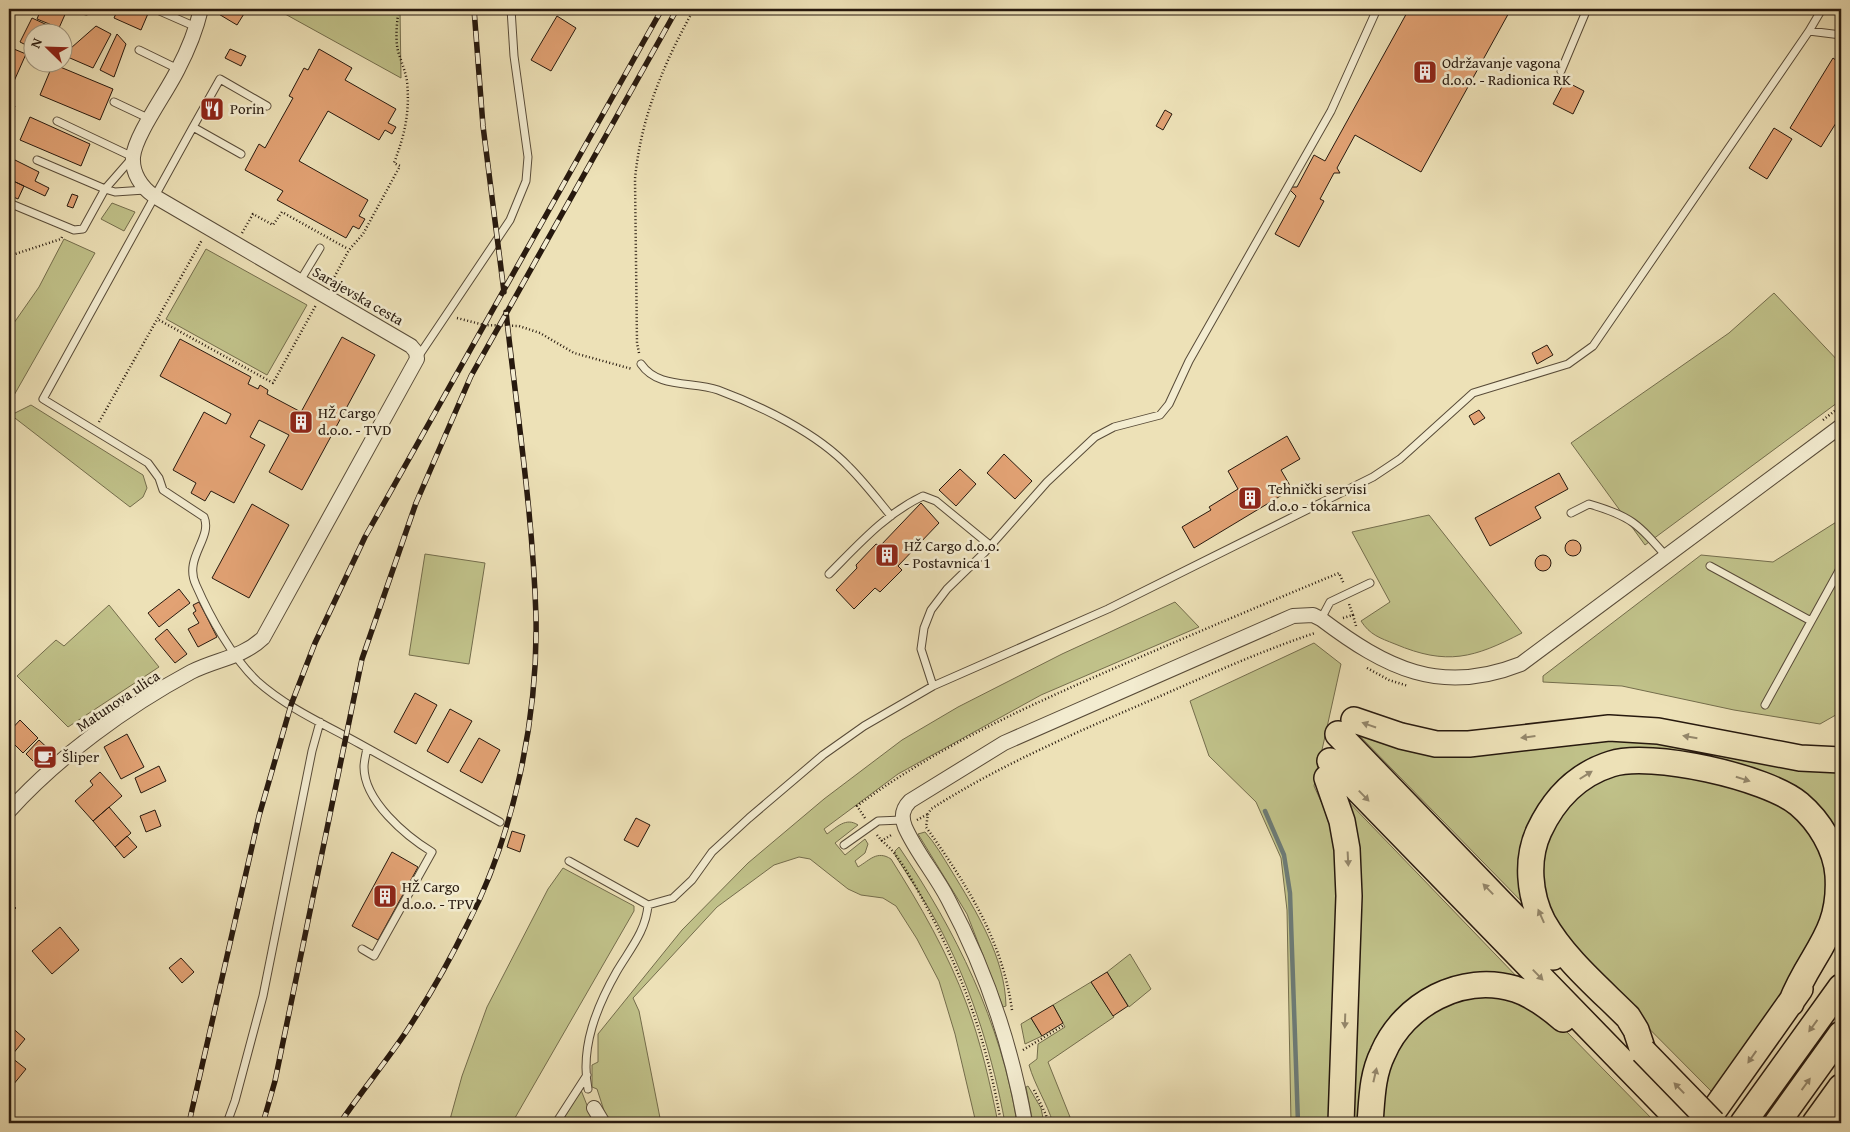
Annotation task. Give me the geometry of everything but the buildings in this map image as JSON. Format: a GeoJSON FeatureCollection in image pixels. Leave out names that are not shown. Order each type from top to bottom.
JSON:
{"type":"FeatureCollection","features":[{"type":"Feature","properties":{"kind":"highway"},"geometry":{"type":"LineString","coordinates":[[1682,1123],[1636,1060],[1346,727],[1436,744],[1469,744],[1609,728],[1658,731],[1800,758],[1841,760]]}},
{"type":"Feature","properties":{"kind":"highway"},"geometry":{"type":"LineString","coordinates":[[1636,1060],[1636,1030],[1628,1018],[1566,954],[1543,921],[1532,890],[1530,864],[1533,849],[1547,813],[1563,792],[1589,773],[1612,763],[1639,759],[1663,761],[1730,775],[1771,787],[1798,803],[1819,826],[1830,846],[1838,873],[1838,907],[1830,931],[1797,985],[1790,1003]]}},
{"type":"Feature","properties":{"kind":"highway"},"geometry":{"type":"LineString","coordinates":[[1341,1123],[1349,886],[1347,850],[1342,821],[1328,770],[1636,1060],[1713,1123]]}},
{"type":"Feature","properties":{"kind":"highway"},"geometry":{"type":"LineString","coordinates":[[1705,1123],[1841,933]]}},
{"type":"Feature","properties":{"kind":"highway"},"geometry":{"type":"LineString","coordinates":[[1370,1123],[1374,1079],[1390,1038],[1400,1024],[1425,1002],[1457,989],[1484,985],[1500,986],[1527,994],[1565,1020],[1603,1059],[1636,1060]]}},
{"type":"Feature","properties":{"kind":"highway"},"geometry":{"type":"LineString","coordinates":[[1743,1123],[1841,986]]}},
{"type":"Feature","properties":{"kind":"highway"},"geometry":{"type":"LineString","coordinates":[[1777,1123],[1841,1034]]}},
{"type":"Feature","properties":{"kind":"highway"},"geometry":{"type":"LineString","coordinates":[[1815,1123],[1841,1087]]}},
{"type":"Feature","properties":{"kind":"street"},"geometry":{"type":"LineString","coordinates":[[150,193],[138,179],[133,157],[136,145],[178,69],[196,28],[201,9]]}},
{"type":"Feature","properties":{"kind":"street","name":"Sarajevska cesta"},"geometry":{"type":"LineString","coordinates":[[150,193],[411,346],[416,352],[417,359]]}},
{"type":"Feature","properties":{"kind":"street"},"geometry":{"type":"LineString","coordinates":[[235,657],[252,648],[263,638],[417,359]]}},
{"type":"Feature","properties":{"kind":"street"},"geometry":{"type":"LineString","coordinates":[[1025,1123],[1006,1037],[982,969],[948,898],[908,834],[909,820],[905,806],[910,801],[1004,743],[1293,616],[1313,615],[1366,652],[1399,668],[1434,676],[1489,674],[1521,664],[1841,426]]}},
{"type":"Feature","properties":{"kind":"street","name":"Matunova ulica"},"geometry":{"type":"LineString","coordinates":[[9,811],[26,792],[85,741],[193,671],[235,657]]}},
{"type":"Feature","properties":{"kind":"street"},"geometry":{"type":"LineString","coordinates":[[594,1108],[603,1123]]}},
{"type":"Feature","properties":{"kind":"lane"},"geometry":{"type":"LineString","coordinates":[[155,9],[196,28]]}},
{"type":"Feature","properties":{"kind":"lane"},"geometry":{"type":"LineString","coordinates":[[417,359],[510,220],[526,181],[528,157],[514,56],[511,9]]}},
{"type":"Feature","properties":{"kind":"lane"},"geometry":{"type":"LineString","coordinates":[[933,686],[921,649],[924,628],[931,610],[947,590],[991,546],[1047,482],[1095,437],[1114,427],[1160,415],[1169,404],[1189,361],[1331,111],[1377,9]]}},
{"type":"Feature","properties":{"kind":"lane"},"geometry":{"type":"LineString","coordinates":[[1560,70],[1587,9]]}},
{"type":"Feature","properties":{"kind":"lane"},"geometry":{"type":"LineString","coordinates":[[568,862],[648,905],[673,898],[692,880],[712,852],[823,755],[864,726],[933,686],[1108,609],[1373,477],[1400,460],[1473,393],[1568,364],[1593,346],[1809,31],[1822,9]]}},
{"type":"Feature","properties":{"kind":"lane"},"geometry":{"type":"LineString","coordinates":[[1837,9],[1841,10]]}},
{"type":"Feature","properties":{"kind":"lane"},"geometry":{"type":"LineString","coordinates":[[1809,31],[1841,35]]}},
{"type":"Feature","properties":{"kind":"lane"},"geometry":{"type":"LineString","coordinates":[[139,50],[178,69]]}},
{"type":"Feature","properties":{"kind":"lane"},"geometry":{"type":"LineString","coordinates":[[267,106],[220,79],[194,127],[150,193],[43,399],[148,463],[159,478],[163,490],[204,517],[207,523],[194,557],[192,575],[235,657],[257,681],[290,705],[500,822]]}},
{"type":"Feature","properties":{"kind":"lane"},"geometry":{"type":"LineString","coordinates":[[114,102],[150,119]]}},
{"type":"Feature","properties":{"kind":"lane"},"geometry":{"type":"LineString","coordinates":[[9,203],[67,228],[74,230],[83,228],[105,189],[133,157],[57,121]]}},
{"type":"Feature","properties":{"kind":"lane"},"geometry":{"type":"LineString","coordinates":[[194,127],[241,154]]}},
{"type":"Feature","properties":{"kind":"lane"},"geometry":{"type":"LineString","coordinates":[[37,160],[115,192],[150,193]]}},
{"type":"Feature","properties":{"kind":"lane"},"geometry":{"type":"LineString","coordinates":[[300,281],[320,248]]}},
{"type":"Feature","properties":{"kind":"lane"},"geometry":{"type":"LineString","coordinates":[[643,368],[648,375],[663,381],[717,390],[752,405],[814,438],[848,466],[891,516]]}},
{"type":"Feature","properties":{"kind":"lane"},"geometry":{"type":"LineString","coordinates":[[829,574],[877,526],[909,502],[923,496],[936,501],[991,546]]}},
{"type":"Feature","properties":{"kind":"lane"},"geometry":{"type":"LineString","coordinates":[[1571,513],[1589,504],[1612,511],[1644,529],[1666,556]]}},
{"type":"Feature","properties":{"kind":"lane"},"geometry":{"type":"LineString","coordinates":[[1710,566],[1811,621]]}},
{"type":"Feature","properties":{"kind":"lane"},"geometry":{"type":"LineString","coordinates":[[1765,705],[1841,567]]}},
{"type":"Feature","properties":{"kind":"lane"},"geometry":{"type":"LineString","coordinates":[[1321,619],[1330,602],[1370,583]]}},
{"type":"Feature","properties":{"kind":"lane"},"geometry":{"type":"LineString","coordinates":[[227,1123],[235,1101],[263,996],[320,722]]}},
{"type":"Feature","properties":{"kind":"lane"},"geometry":{"type":"LineString","coordinates":[[362,949],[374,956],[432,852],[409,838],[374,797],[366,781],[364,766],[368,748]]}},
{"type":"Feature","properties":{"kind":"lane"},"geometry":{"type":"LineString","coordinates":[[844,844],[878,821],[909,820]]}},
{"type":"Feature","properties":{"kind":"lane"},"geometry":{"type":"LineString","coordinates":[[588,1089],[587,1074],[590,1037],[596,1011],[647,920],[648,905]]}},
{"type":"Feature","properties":{"kind":"lane"},"geometry":{"type":"LineString","coordinates":[[556,1123],[587,1074]]}},
{"type":"Feature","properties":{"kind":"path"},"geometry":{"type":"LineString","coordinates":[[328,289],[349,250],[363,234],[400,166],[394,163],[406,133],[408,118],[407,82],[398,50],[397,22],[399,9]]}},
{"type":"Feature","properties":{"kind":"path"},"geometry":{"type":"LineString","coordinates":[[446,316],[484,325],[500,323],[519,326],[540,333],[574,353],[593,360],[643,368],[637,343],[635,178],[637,155],[644,123],[657,84],[671,50],[694,9]]}},
{"type":"Feature","properties":{"kind":"path"},"geometry":{"type":"LineString","coordinates":[[239,237],[253,214],[273,225],[282,212],[349,250]]}},
{"type":"Feature","properties":{"kind":"path"},"geometry":{"type":"LineString","coordinates":[[9,256],[61,239],[67,228]]}},
{"type":"Feature","properties":{"kind":"path"},"geometry":{"type":"LineString","coordinates":[[95,430],[203,238]]}},
{"type":"Feature","properties":{"kind":"path"},"geometry":{"type":"LineString","coordinates":[[158,320],[273,383],[318,302]]}},
{"type":"Feature","properties":{"kind":"path"},"geometry":{"type":"LineString","coordinates":[[1818,423],[1841,406]]}},
{"type":"Feature","properties":{"kind":"path"},"geometry":{"type":"LineString","coordinates":[[863,814],[857,806],[901,775],[966,738],[1031,705],[1172,642],[1340,573],[1343,583]]}},
{"type":"Feature","properties":{"kind":"path"},"geometry":{"type":"LineString","coordinates":[[1349,604],[1353,615],[1353,622],[1358,629]]}},
{"type":"Feature","properties":{"kind":"path"},"geometry":{"type":"LineString","coordinates":[[1344,618],[1353,615]]}},
{"type":"Feature","properties":{"kind":"path"},"geometry":{"type":"LineString","coordinates":[[909,820],[928,814],[939,804],[1049,745],[1276,646],[1316,633],[1321,637]]}},
{"type":"Feature","properties":{"kind":"path"},"geometry":{"type":"LineString","coordinates":[[1365,667],[1389,680],[1412,687]]}},
{"type":"Feature","properties":{"kind":"path"},"geometry":{"type":"LineString","coordinates":[[928,814],[926,827],[950,861],[986,923],[1000,953],[1013,1014]]}},
{"type":"Feature","properties":{"kind":"path"},"geometry":{"type":"LineString","coordinates":[[881,841],[893,834]]}},
{"type":"Feature","properties":{"kind":"path"},"geometry":{"type":"LineString","coordinates":[[877,835],[895,853],[920,894],[946,945],[969,998],[981,1032],[1001,1123]]}},
{"type":"Feature","properties":{"kind":"path"},"geometry":{"type":"LineString","coordinates":[[1022,1050],[1064,1025]]}},
{"type":"Feature","properties":{"kind":"path"},"geometry":{"type":"LineString","coordinates":[[1019,1041],[1023,1056]]}},
{"type":"Feature","properties":{"kind":"path"},"geometry":{"type":"LineString","coordinates":[[1033,1086],[1048,1123]]}},
{"type":"Feature","properties":{"kind":"green space"},"geometry":{"type":"Polygon","coordinates":[[[276,9],[400,9],[401,78],[276,9]]]}},
{"type":"Feature","properties":{"kind":"green space"},"geometry":{"type":"Polygon","coordinates":[[[112,203],[135,212],[124,231],[101,219],[112,203]]]}},
{"type":"Feature","properties":{"kind":"green space"},"geometry":{"type":"Polygon","coordinates":[[[64,239],[95,253],[9,404],[9,330],[39,287],[64,239]]]}},
{"type":"Feature","properties":{"kind":"green space"},"geometry":{"type":"Polygon","coordinates":[[[206,249],[307,305],[267,375],[166,319],[206,249]]]}},
{"type":"Feature","properties":{"kind":"green space"},"geometry":{"type":"Polygon","coordinates":[[[1774,293],[1841,364],[1841,400],[1645,545],[1571,443],[1729,333],[1774,293]]]}},
{"type":"Feature","properties":{"kind":"green space"},"geometry":{"type":"Polygon","coordinates":[[[31,405],[143,475],[147,488],[143,497],[130,507],[11,415],[31,405]]]}},
{"type":"Feature","properties":{"kind":"green space"},"geometry":{"type":"Polygon","coordinates":[[[1429,515],[1522,633],[1505,642],[1474,653],[1445,657],[1413,651],[1376,636],[1364,626],[1361,621],[1390,602],[1352,532],[1429,515]]]}},
{"type":"Feature","properties":{"kind":"green space"},"geometry":{"type":"Polygon","coordinates":[[[1841,519],[1841,712],[1820,724],[1734,710],[1622,686],[1543,682],[1543,676],[1701,555],[1773,562],[1841,519]]]}},
{"type":"Feature","properties":{"kind":"green space"},"geometry":{"type":"Polygon","coordinates":[[[425,554],[485,563],[469,664],[409,655],[425,554]]]}},
{"type":"Feature","properties":{"kind":"green space"},"geometry":{"type":"Polygon","coordinates":[[[1175,602],[1199,627],[1041,695],[898,774],[824,829],[827,834],[846,822],[858,825],[835,843],[845,855],[865,839],[868,844],[865,853],[855,861],[858,867],[874,857],[886,856],[891,859],[912,894],[942,948],[967,1005],[985,1063],[998,1123],[976,1123],[955,1034],[939,981],[917,939],[896,906],[883,898],[861,895],[848,889],[810,859],[799,857],[774,865],[717,907],[633,998],[639,1011],[661,1123],[608,1123],[597,1089],[592,1087],[592,1065],[598,1062],[598,1034],[682,930],[748,863],[824,799],[902,740],[958,707],[1062,654],[1175,602]]]}},
{"type":"Feature","properties":{"kind":"green space"},"geometry":{"type":"Polygon","coordinates":[[[109,605],[159,667],[68,727],[17,676],[56,640],[64,646],[109,605]]]}},
{"type":"Feature","properties":{"kind":"green space"},"geometry":{"type":"Polygon","coordinates":[[[1314,643],[1341,664],[1314,786],[1324,808],[1335,843],[1339,902],[1329,1123],[1291,1123],[1287,910],[1281,858],[1256,802],[1209,756],[1190,701],[1314,643]]]}},
{"type":"Feature","properties":{"kind":"green space"},"geometry":{"type":"Polygon","coordinates":[[[1351,727],[1392,742],[1609,735],[1841,769],[1841,855],[1820,817],[1697,760],[1561,782],[1524,904],[1351,727]]]}},
{"type":"Feature","properties":{"kind":"green space"},"geometry":{"type":"Polygon","coordinates":[[[1617,771],[1686,773],[1780,801],[1820,840],[1831,890],[1811,953],[1712,1092],[1579,958],[1541,897],[1542,844],[1568,798],[1617,771]]]}},
{"type":"Feature","properties":{"kind":"green space"},"geometry":{"type":"Polygon","coordinates":[[[1342,795],[1522,982],[1406,1006],[1362,1123],[1349,1123],[1342,795]]]}},
{"type":"Feature","properties":{"kind":"green space"},"geometry":{"type":"Polygon","coordinates":[[[925,832],[939,850],[988,935],[1000,970],[1006,1006],[1003,1007],[967,914],[918,834],[925,832]]]}},
{"type":"Feature","properties":{"kind":"green space"},"geometry":{"type":"Polygon","coordinates":[[[899,847],[939,911],[957,945],[988,1013],[1010,1086],[1017,1123],[1005,1123],[988,1050],[964,979],[938,924],[895,855],[895,851],[899,847]]]}},
{"type":"Feature","properties":{"kind":"green space"},"geometry":{"type":"Polygon","coordinates":[[[563,868],[634,906],[634,911],[512,1123],[449,1123],[462,1076],[487,1007],[548,889],[563,868]]]}},
{"type":"Feature","properties":{"kind":"green space"},"geometry":{"type":"Polygon","coordinates":[[[1130,954],[1151,989],[1129,1007],[1107,972],[1130,954]]]}},
{"type":"Feature","properties":{"kind":"green space"},"geometry":{"type":"Polygon","coordinates":[[[1091,982],[1114,1017],[1048,1062],[1070,1117],[1060,1123],[1053,1123],[1029,1065],[1037,1059],[1038,1044],[1065,1027],[1053,1005],[1091,982]]]}},
{"type":"Feature","properties":{"kind":"green space"},"geometry":{"type":"Polygon","coordinates":[[[1507,995],[1563,1028],[1656,1123],[1379,1123],[1381,1088],[1398,1040],[1445,1000],[1507,995]]]}},
{"type":"Feature","properties":{"kind":"green space"},"geometry":{"type":"Polygon","coordinates":[[[1031,1018],[1042,1036],[1025,1044],[1021,1024],[1031,1018]]]}},
{"type":"Feature","properties":{"kind":"green space"},"geometry":{"type":"Polygon","coordinates":[[[1028,1086],[1041,1108],[1044,1123],[1033,1123],[1026,1087],[1028,1086]]]}},
{"type":"Feature","properties":{"kind":"green space"},"geometry":{"type":"Polygon","coordinates":[[[581,1090],[594,1123],[561,1123],[581,1090]]]}},
{"type":"Feature","properties":{"kind":"waterway"},"geometry":{"type":"LineString","coordinates":[[1265,811],[1284,855],[1290,893],[1298,1123]]}},
{"type":"Feature","properties":{"kind":"railway"},"geometry":{"type":"LineString","coordinates":[[474,9],[483,126],[504,292]]}},
{"type":"Feature","properties":{"kind":"railway"},"geometry":{"type":"LineString","coordinates":[[189,1123],[259,816],[291,705],[315,643],[365,537],[662,9]]}},
{"type":"Feature","properties":{"kind":"railway"},"geometry":{"type":"LineString","coordinates":[[263,1123],[275,1081],[362,659],[416,503],[471,376],[677,9]]}},
{"type":"Feature","properties":{"kind":"railway"},"geometry":{"type":"LineString","coordinates":[[340,1123],[406,1032],[447,965],[484,888],[498,852],[520,774],[533,695],[536,617],[532,541],[506,312]]}},
{"type":"Feature","properties":{"kind":"place","name":"Održavanje vagona d.o.o. - Radionica RK"},"geometry":{"type":"Point","coordinates":[1425,72]}},
{"type":"Feature","properties":{"kind":"place","name":"Porin"},"geometry":{"type":"Point","coordinates":[212,109]}},
{"type":"Feature","properties":{"kind":"place","name":"HŽ Cargo d.o.o. - TVD"},"geometry":{"type":"Point","coordinates":[301,422]}},
{"type":"Feature","properties":{"kind":"place","name":"Tehnički servisi d.o.o - tokarnica"},"geometry":{"type":"Point","coordinates":[1250,498]}},
{"type":"Feature","properties":{"kind":"place","name":"HŽ Cargo d.o.o. - Postavnica 1"},"geometry":{"type":"Point","coordinates":[887,555]}},
{"type":"Feature","properties":{"kind":"place","name":"Šliper"},"geometry":{"type":"Point","coordinates":[45,757]}},
{"type":"Feature","properties":{"kind":"place","name":"HŽ Cargo d.o.o. - TPV"},"geometry":{"type":"Point","coordinates":[385,896]}}]}
